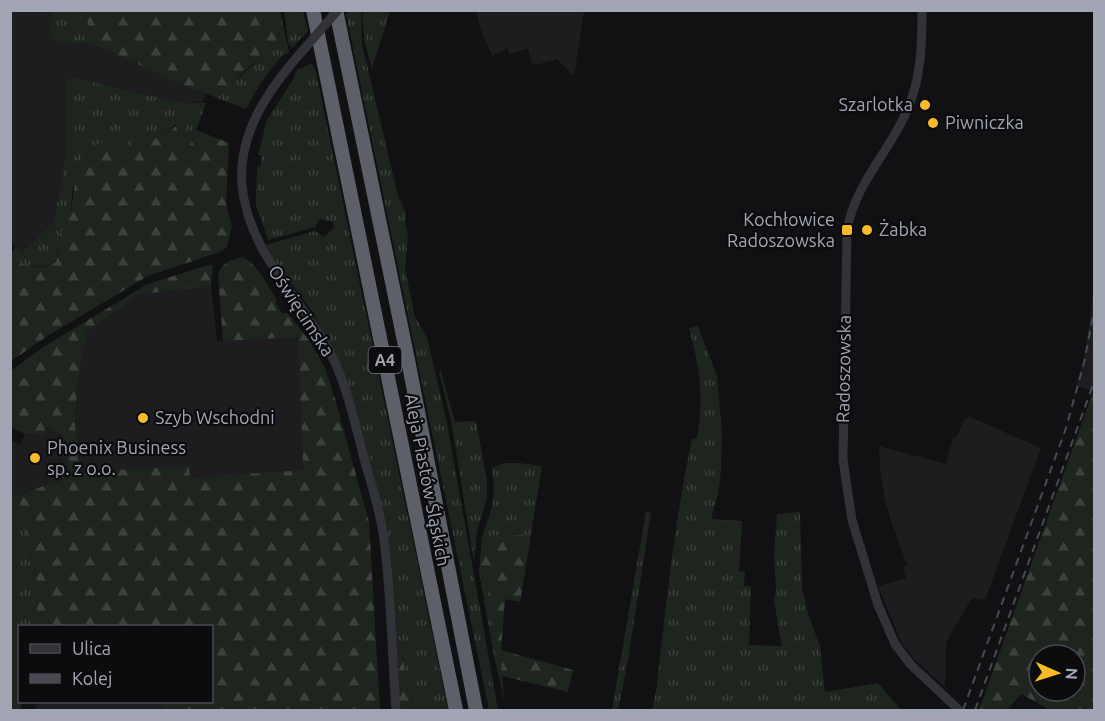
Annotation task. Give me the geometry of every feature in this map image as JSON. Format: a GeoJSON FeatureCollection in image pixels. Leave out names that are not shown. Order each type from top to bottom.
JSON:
{"type":"FeatureCollection","features":[{"type":"Feature","properties":{"kind":"highway","name":"Aleja Piastów Śląskich"},"geometry":{"type":"LineString","coordinates":[[313,10],[456,711]]}},
{"type":"Feature","properties":{"kind":"highway","name":"Aleja Piastów Śląskich"},"geometry":{"type":"LineString","coordinates":[[337,10],[476,711]]}},
{"type":"Feature","properties":{"kind":"street","name":"Oświęcimska"},"geometry":{"type":"LineString","coordinates":[[337,10],[267,94],[246,144],[242,185],[259,245],[274,271],[327,347],[348,397],[383,536],[396,711]]}},
{"type":"Feature","properties":{"kind":"street","name":"Radoszowska"},"geometry":{"type":"LineString","coordinates":[[922,10],[919,71],[909,107],[865,181],[848,224],[843,460],[854,531],[890,636],[904,657],[958,711]]}},
{"type":"Feature","properties":{"kind":"shaded area"},"geometry":{"type":"Polygon","coordinates":[[[10,11],[52,11],[50,38],[60,43],[88,43],[188,88],[207,92],[203,102],[178,102],[71,77],[67,81],[67,149],[54,223],[22,253],[10,241],[10,11]]]}},
{"type":"Feature","properties":{"kind":"shaded area"},"geometry":{"type":"Polygon","coordinates":[[[476,11],[584,11],[574,76],[557,59],[532,64],[528,49],[509,54],[508,48],[492,56],[480,28],[476,11]]]}},
{"type":"Feature","properties":{"kind":"shaded area"},"geometry":{"type":"Polygon","coordinates":[[[1094,285],[1093,391],[1076,386],[1085,354],[1094,285]]]}},
{"type":"Feature","properties":{"kind":"shaded area"},"geometry":{"type":"Polygon","coordinates":[[[211,286],[217,341],[298,336],[303,471],[190,478],[189,466],[81,473],[75,424],[77,387],[87,332],[133,299],[133,295],[211,286]]]}},
{"type":"Feature","properties":{"kind":"shaded area"},"geometry":{"type":"Polygon","coordinates":[[[970,417],[1041,448],[985,600],[972,598],[946,643],[945,687],[915,660],[901,642],[878,586],[906,578],[903,567],[907,565],[885,500],[879,446],[946,464],[953,437],[956,438],[965,419],[970,417]]]}},
{"type":"Feature","properties":{"kind":"shaded area"},"geometry":{"type":"Polygon","coordinates":[[[46,427],[65,438],[69,477],[11,497],[10,439],[20,445],[25,434],[42,435],[46,427]]]}},
{"type":"Feature","properties":{"kind":"shaded area"},"geometry":{"type":"Polygon","coordinates":[[[37,703],[161,703],[165,710],[36,710],[37,703]]]}},
{"type":"Feature","properties":{"kind":"green space"},"geometry":{"type":"Polygon","coordinates":[[[52,11],[84,11],[91,34],[110,51],[88,43],[60,43],[50,38],[52,11]]]}},
{"type":"Feature","properties":{"kind":"green space"},"geometry":{"type":"Polygon","coordinates":[[[84,11],[280,11],[280,25],[276,43],[266,55],[241,74],[227,89],[216,95],[188,88],[110,51],[91,34],[84,11]]]}},
{"type":"Feature","properties":{"kind":"green space"},"geometry":{"type":"Polygon","coordinates":[[[280,11],[289,52],[277,61],[246,109],[207,94],[207,92],[216,95],[275,44],[280,32],[280,11]]]}},
{"type":"Feature","properties":{"kind":"green space"},"geometry":{"type":"Polygon","coordinates":[[[284,11],[303,11],[308,31],[292,48],[288,42],[284,11]]]}},
{"type":"Feature","properties":{"kind":"green space"},"geometry":{"type":"Polygon","coordinates":[[[349,11],[361,11],[362,44],[398,196],[406,213],[405,223],[408,236],[405,269],[415,317],[427,337],[447,423],[498,710],[489,710],[346,14],[349,11]]]}},
{"type":"Feature","properties":{"kind":"green space"},"geometry":{"type":"Polygon","coordinates":[[[364,11],[390,11],[372,68],[365,44],[362,15],[364,11]]]}},
{"type":"Feature","properties":{"kind":"green space"},"geometry":{"type":"Polygon","coordinates":[[[312,63],[316,72],[448,710],[416,710],[407,687],[403,653],[394,643],[391,571],[336,355],[312,311],[274,260],[266,245],[315,231],[324,237],[334,227],[333,222],[320,219],[315,227],[268,240],[256,205],[257,167],[261,166],[261,155],[258,155],[267,120],[294,78],[296,71],[312,63]]]}},
{"type":"Feature","properties":{"kind":"green space"},"geometry":{"type":"Polygon","coordinates":[[[71,77],[178,102],[206,103],[192,142],[183,153],[172,150],[172,146],[185,135],[185,129],[175,125],[161,140],[136,134],[130,149],[116,148],[81,160],[72,192],[71,217],[60,234],[56,262],[45,266],[11,265],[11,253],[16,247],[22,253],[54,222],[67,149],[67,80],[71,77]]]}},
{"type":"Feature","properties":{"kind":"green space"},"geometry":{"type":"Polygon","coordinates":[[[181,121],[187,124],[185,135],[172,146],[172,150],[183,153],[192,142],[196,130],[229,143],[226,204],[232,226],[227,247],[220,252],[148,276],[49,335],[11,361],[11,265],[44,267],[56,262],[59,237],[70,217],[75,180],[88,151],[108,141],[116,148],[130,149],[136,134],[161,140],[181,121]]]}},
{"type":"Feature","properties":{"kind":"green space"},"geometry":{"type":"Polygon","coordinates":[[[243,257],[253,265],[276,298],[276,304],[282,313],[288,313],[310,342],[325,368],[369,522],[380,710],[165,710],[161,703],[213,703],[213,625],[34,625],[39,592],[18,495],[69,477],[65,438],[47,427],[42,435],[25,434],[11,427],[11,371],[43,347],[148,284],[208,265],[213,266],[211,286],[134,295],[133,299],[87,332],[77,387],[75,424],[81,472],[189,466],[190,478],[303,470],[298,337],[223,341],[218,275],[225,264],[243,257]]]}},
{"type":"Feature","properties":{"kind":"green space"},"geometry":{"type":"Polygon","coordinates":[[[698,326],[717,376],[722,434],[718,494],[711,519],[742,521],[739,571],[745,572],[744,586],[751,586],[749,645],[782,646],[774,601],[777,514],[800,512],[802,588],[809,617],[820,646],[825,692],[878,683],[901,710],[652,710],[680,502],[692,439],[697,438],[699,423],[700,382],[689,328],[698,326]]]}},
{"type":"Feature","properties":{"kind":"green space"},"geometry":{"type":"Polygon","coordinates":[[[441,371],[455,422],[476,421],[487,480],[487,499],[477,531],[474,562],[451,420],[439,372],[441,371]]]}},
{"type":"Feature","properties":{"kind":"green space"},"geometry":{"type":"Polygon","coordinates":[[[1094,389],[1094,710],[1051,710],[1038,703],[1087,703],[1087,643],[1027,643],[1027,697],[1021,694],[1007,710],[979,710],[1094,389]]]}},
{"type":"Feature","properties":{"kind":"green space"},"geometry":{"type":"Polygon","coordinates":[[[504,463],[542,466],[531,535],[498,535],[495,547],[481,547],[493,500],[492,468],[504,463]]]}},
{"type":"Feature","properties":{"kind":"green space"},"geometry":{"type":"Polygon","coordinates":[[[18,495],[39,592],[34,625],[18,625],[18,703],[22,703],[21,710],[10,710],[11,658],[21,588],[11,541],[10,497],[18,495]]]}},
{"type":"Feature","properties":{"kind":"green space"},"geometry":{"type":"Polygon","coordinates":[[[646,511],[651,513],[628,660],[618,710],[612,710],[646,511]]]}},
{"type":"Feature","properties":{"kind":"green space"},"geometry":{"type":"Polygon","coordinates":[[[497,535],[531,535],[520,602],[505,599],[501,650],[573,670],[568,692],[502,676],[501,657],[495,655],[488,598],[491,574],[479,572],[481,547],[495,547],[497,535]]]}},
{"type":"Feature","properties":{"kind":"green space"},"geometry":{"type":"Polygon","coordinates":[[[11,541],[21,588],[11,658],[11,541]]]}},
{"type":"Feature","properties":{"kind":"green space"},"geometry":{"type":"Polygon","coordinates":[[[479,572],[491,573],[488,598],[501,657],[504,699],[494,656],[479,572]]]}},
{"type":"Feature","properties":{"kind":"green space"},"geometry":{"type":"Polygon","coordinates":[[[394,643],[399,643],[402,647],[407,687],[416,710],[400,710],[394,643]]]}},
{"type":"Feature","properties":{"kind":"railway"},"geometry":{"type":"LineString","coordinates":[[963,710],[1066,428],[1084,363],[1094,311]]}},
{"type":"Feature","properties":{"kind":"railway"},"geometry":{"type":"LineString","coordinates":[[975,710],[1094,382]]}},
{"type":"Feature","properties":{"kind":"place","name":"Szarlotka"},"geometry":{"type":"Point","coordinates":[925,105]}},
{"type":"Feature","properties":{"kind":"place","name":"Piwniczka"},"geometry":{"type":"Point","coordinates":[933,123]}},
{"type":"Feature","properties":{"kind":"place","name":"Kochłowice Radoszowska"},"geometry":{"type":"Point","coordinates":[847,230]}},
{"type":"Feature","properties":{"kind":"place","name":"Żabka"},"geometry":{"type":"Point","coordinates":[867,230]}},
{"type":"Feature","properties":{"kind":"place","name":"Szyb Wschodni"},"geometry":{"type":"Point","coordinates":[143,418]}},
{"type":"Feature","properties":{"kind":"place","name":"Phoenix Business sp. z o.o."},"geometry":{"type":"Point","coordinates":[35,458]}}]}
